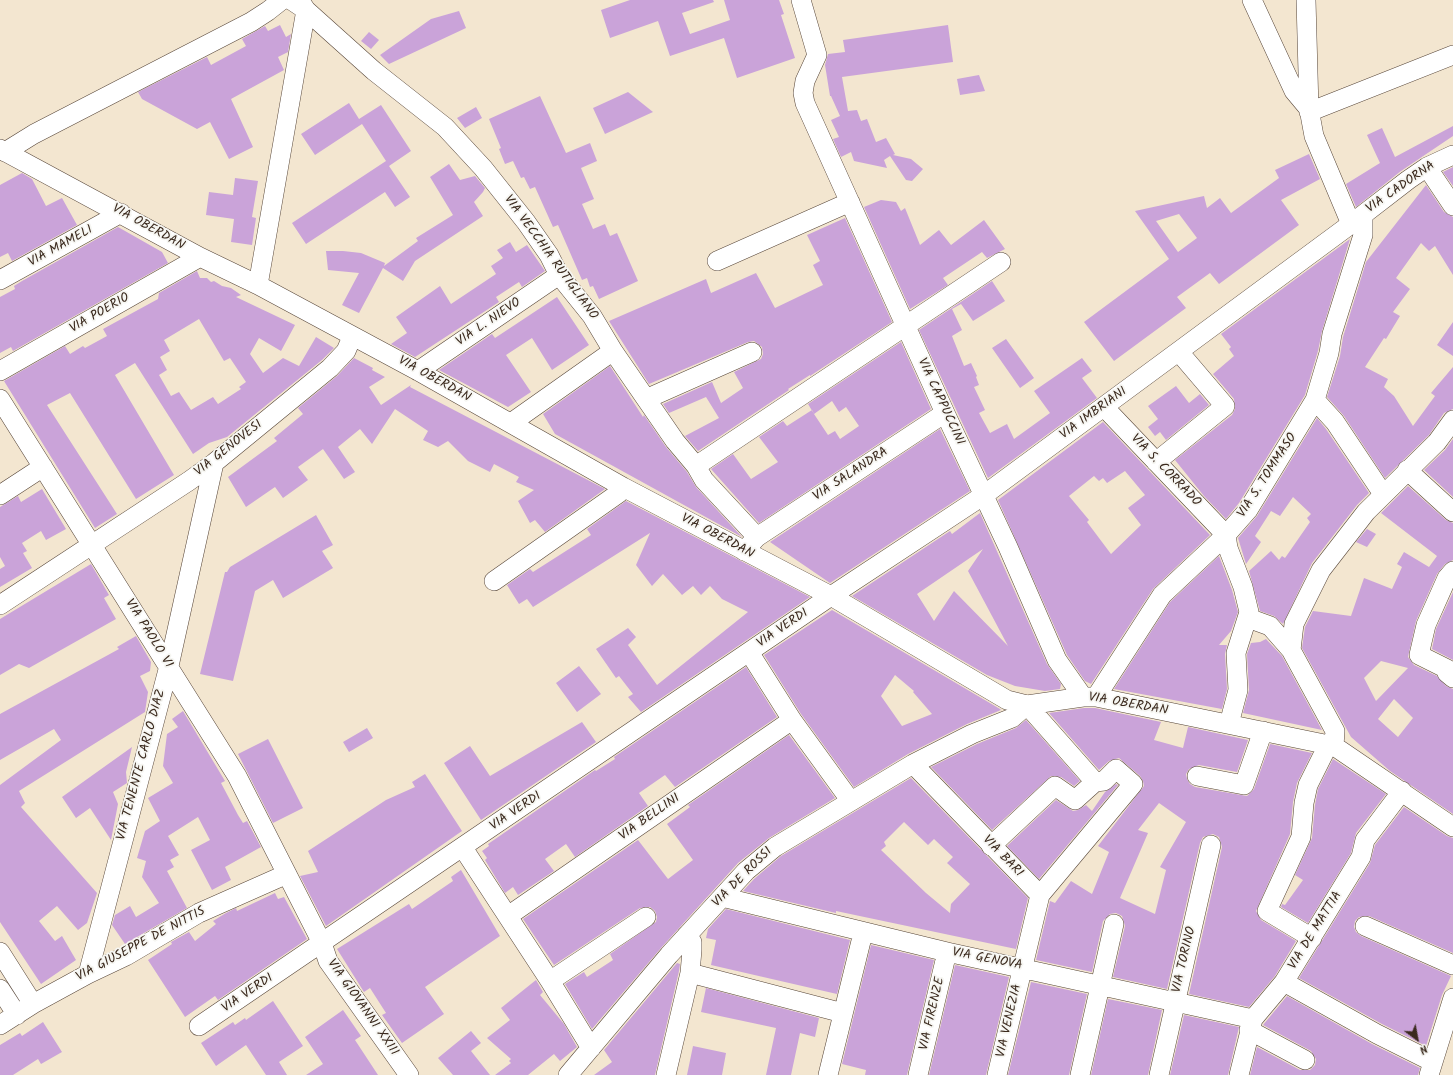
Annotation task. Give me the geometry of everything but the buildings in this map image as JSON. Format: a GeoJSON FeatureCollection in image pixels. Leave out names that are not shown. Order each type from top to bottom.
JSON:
{"type":"FeatureCollection","features":[{"type":"Feature","properties":{"kind":"street","name":"VIA OBERDAN"},"geometry":{"type":"LineString","coordinates":[[3,151],[251,22],[282,0]]}},
{"type":"Feature","properties":{"kind":"street","name":"VIA CAPPUCCINI"},"geometry":{"type":"LineString","coordinates":[[801,0],[816,55],[805,81],[803,93],[805,102],[945,413],[984,495],[1057,660],[1089,697]]}},
{"type":"Feature","properties":{"kind":"street"},"geometry":{"type":"LineString","coordinates":[[1252,0],[1294,91],[1309,111]]}},
{"type":"Feature","properties":{"kind":"street"},"geometry":{"type":"LineString","coordinates":[[1306,0],[1309,111],[1314,136],[1321,156],[1357,220]]}},
{"type":"Feature","properties":{"kind":"street"},"geometry":{"type":"LineString","coordinates":[[258,285],[299,3]]}},
{"type":"Feature","properties":{"kind":"street","name":"VIA VECCHIA RUTIGLIANO"},"geometry":{"type":"LineString","coordinates":[[299,3],[374,72],[445,128],[483,168],[526,222],[549,255],[559,275],[592,316],[613,351],[675,441],[696,466],[704,480],[757,537]]}},
{"type":"Feature","properties":{"kind":"street"},"geometry":{"type":"LineString","coordinates":[[1309,111],[1453,55]]}},
{"type":"Feature","properties":{"kind":"street","name":"VIA OBERDAN"},"geometry":{"type":"LineString","coordinates":[[3,151],[122,213],[200,257],[258,285],[352,337],[418,371],[744,552],[831,596],[1007,700],[1027,705],[1089,697],[1229,724],[1331,746],[1402,791],[1453,827]]}},
{"type":"Feature","properties":{"kind":"street","name":"VIA CADORNA"},"geometry":{"type":"LineString","coordinates":[[1357,220],[1427,167],[1453,155]]}},
{"type":"Feature","properties":{"kind":"street"},"geometry":{"type":"LineString","coordinates":[[1427,167],[1453,206]]}},
{"type":"Feature","properties":{"kind":"street"},"geometry":{"type":"LineString","coordinates":[[717,261],[850,202]]}},
{"type":"Feature","properties":{"kind":"street","name":"VIA MAMELI"},"geometry":{"type":"LineString","coordinates":[[0,280],[122,213]]}},
{"type":"Feature","properties":{"kind":"street","name":"VIA IMBRIANI"},"geometry":{"type":"LineString","coordinates":[[831,596],[984,495],[1357,220]]}},
{"type":"Feature","properties":{"kind":"street","name":"VIA S. TOMMASO"},"geometry":{"type":"LineString","coordinates":[[1089,697],[1114,666],[1162,595],[1226,536],[1248,510],[1315,400],[1329,354],[1332,334],[1364,235],[1357,220]]}},
{"type":"Feature","properties":{"kind":"street","name":"VIA POERIO"},"geometry":{"type":"LineString","coordinates":[[0,371],[200,257]]}},
{"type":"Feature","properties":{"kind":"street"},"geometry":{"type":"LineString","coordinates":[[696,466],[906,327],[1001,262]]}},
{"type":"Feature","properties":{"kind":"street","name":"VIA L. NIEVO"},"geometry":{"type":"LineString","coordinates":[[418,371],[559,275]]}},
{"type":"Feature","properties":{"kind":"street","name":"VIA GENOVESI"},"geometry":{"type":"LineString","coordinates":[[0,605],[214,463],[330,368],[346,351],[352,337]]}},
{"type":"Feature","properties":{"kind":"street"},"geometry":{"type":"LineString","coordinates":[[511,423],[613,351]]}},
{"type":"Feature","properties":{"kind":"street"},"geometry":{"type":"LineString","coordinates":[[646,399],[752,352]]}},
{"type":"Feature","properties":{"kind":"street"},"geometry":{"type":"LineString","coordinates":[[1156,462],[1225,406],[1179,352]]}},
{"type":"Feature","properties":{"kind":"street","name":"VIA PAOLO VI"},"geometry":{"type":"LineString","coordinates":[[0,399],[237,776],[287,874]]}},
{"type":"Feature","properties":{"kind":"street"},"geometry":{"type":"LineString","coordinates":[[1315,400],[1336,422],[1383,494]]}},
{"type":"Feature","properties":{"kind":"street","name":"VIA S. CORRADO"},"geometry":{"type":"LineString","coordinates":[[1104,407],[1226,536]]}},
{"type":"Feature","properties":{"kind":"street","name":"VIA SALANDRA"},"geometry":{"type":"LineString","coordinates":[[757,537],[945,413]]}},
{"type":"Feature","properties":{"kind":"street"},"geometry":{"type":"LineString","coordinates":[[1291,650],[1294,624],[1321,570],[1366,512],[1436,442],[1453,420]]}},
{"type":"Feature","properties":{"kind":"street","name":"VIA TENENTE CARLO DIAZ"},"geometry":{"type":"LineString","coordinates":[[88,974],[169,666],[214,463]]}},
{"type":"Feature","properties":{"kind":"street"},"geometry":{"type":"LineString","coordinates":[[0,495],[43,467]]}},
{"type":"Feature","properties":{"kind":"street"},"geometry":{"type":"LineString","coordinates":[[1407,470],[1453,512]]}},
{"type":"Feature","properties":{"kind":"street"},"geometry":{"type":"LineString","coordinates":[[494,581],[619,493],[623,486]]}},
{"type":"Feature","properties":{"kind":"street"},"geometry":{"type":"LineString","coordinates":[[1226,536],[1228,548],[1249,605],[1248,618],[1236,653],[1238,690],[1229,724]]}},
{"type":"Feature","properties":{"kind":"street"},"geometry":{"type":"LineString","coordinates":[[744,552],[757,537]]}},
{"type":"Feature","properties":{"kind":"street"},"geometry":{"type":"LineString","coordinates":[[1451,577],[1426,625],[1419,655],[1451,667]]}},
{"type":"Feature","properties":{"kind":"street","name":"VIA VERDI"},"geometry":{"type":"LineString","coordinates":[[200,1026],[831,596]]}},
{"type":"Feature","properties":{"kind":"street"},"geometry":{"type":"LineString","coordinates":[[1248,618],[1270,626],[1291,650],[1335,731],[1331,746],[1308,785],[1304,803],[1301,837],[1267,911],[1312,938]]}},
{"type":"Feature","properties":{"kind":"street"},"geometry":{"type":"LineString","coordinates":[[749,652],[792,720],[850,800]]}},
{"type":"Feature","properties":{"kind":"street"},"geometry":{"type":"LineString","coordinates":[[1027,705],[1095,782]]}},
{"type":"Feature","properties":{"kind":"street","name":"VIA DE ROSSI"},"geometry":{"type":"LineString","coordinates":[[568,1075],[687,935],[746,872],[774,846],[850,800],[914,764],[972,734],[1012,718],[1027,705]]}},
{"type":"Feature","properties":{"kind":"street","name":"VIA BELLINI"},"geometry":{"type":"LineString","coordinates":[[508,916],[792,720]]}},
{"type":"Feature","properties":{"kind":"street"},"geometry":{"type":"LineString","coordinates":[[1197,776],[1244,785],[1263,731]]}},
{"type":"Feature","properties":{"kind":"street","name":"VIA BARI"},"geometry":{"type":"LineString","coordinates":[[914,764],[991,846],[1040,895]]}},
{"type":"Feature","properties":{"kind":"street"},"geometry":{"type":"LineString","coordinates":[[991,846],[1055,786],[1075,800],[1095,782],[1104,781],[1116,769],[1133,784],[1040,895],[1022,967]]}},
{"type":"Feature","properties":{"kind":"street","name":"VIA DE MATTIA"},"geometry":{"type":"LineString","coordinates":[[1239,1075],[1251,1024],[1284,982],[1361,857],[1365,840],[1402,791]]}},
{"type":"Feature","properties":{"kind":"street","name":"VIA TORINO"},"geometry":{"type":"LineString","coordinates":[[1159,1075],[1211,845]]}},
{"type":"Feature","properties":{"kind":"street"},"geometry":{"type":"LineString","coordinates":[[463,848],[550,981],[591,1048]]}},
{"type":"Feature","properties":{"kind":"street","name":"VIA GIOVANNI XXIII"},"geometry":{"type":"LineString","coordinates":[[287,874],[322,944],[328,961],[409,1075]]}},
{"type":"Feature","properties":{"kind":"street","name":"VIA GIUSEPPE DE NITTIS"},"geometry":{"type":"LineString","coordinates":[[0,1025],[33,1004],[88,974],[126,956],[199,913],[287,874]]}},
{"type":"Feature","properties":{"kind":"street","name":"VIA GENOVA"},"geometry":{"type":"LineString","coordinates":[[722,897],[863,933],[1100,984],[1176,1003],[1251,1024],[1305,1060]]}},
{"type":"Feature","properties":{"kind":"street"},"geometry":{"type":"LineString","coordinates":[[550,981],[646,917]]}},
{"type":"Feature","properties":{"kind":"street"},"geometry":{"type":"LineString","coordinates":[[1080,1075],[1114,924]]}},
{"type":"Feature","properties":{"kind":"street"},"geometry":{"type":"LineString","coordinates":[[1365,926],[1453,966]]}},
{"type":"Feature","properties":{"kind":"street"},"geometry":{"type":"LineString","coordinates":[[828,1075],[863,933]]}},
{"type":"Feature","properties":{"kind":"street"},"geometry":{"type":"LineString","coordinates":[[666,1075],[690,973],[692,942],[687,935]]}},
{"type":"Feature","properties":{"kind":"street"},"geometry":{"type":"LineString","coordinates":[[0,952],[33,1004]]}},
{"type":"Feature","properties":{"kind":"street","name":"VIA FIRENZE"},"geometry":{"type":"LineString","coordinates":[[918,1075],[947,952]]}},
{"type":"Feature","properties":{"kind":"street","name":"VIA VENEZIA"},"geometry":{"type":"LineString","coordinates":[[997,1075],[1022,967]]}},
{"type":"Feature","properties":{"kind":"street"},"geometry":{"type":"LineString","coordinates":[[690,973],[843,1013]]}},
{"type":"Feature","properties":{"kind":"street"},"geometry":{"type":"LineString","coordinates":[[1284,982],[1377,1034],[1431,1069],[1453,998]]}},
{"type":"Feature","properties":{"kind":"street"},"geometry":{"type":"LineString","coordinates":[[0,989],[17,1015]]}}]}
